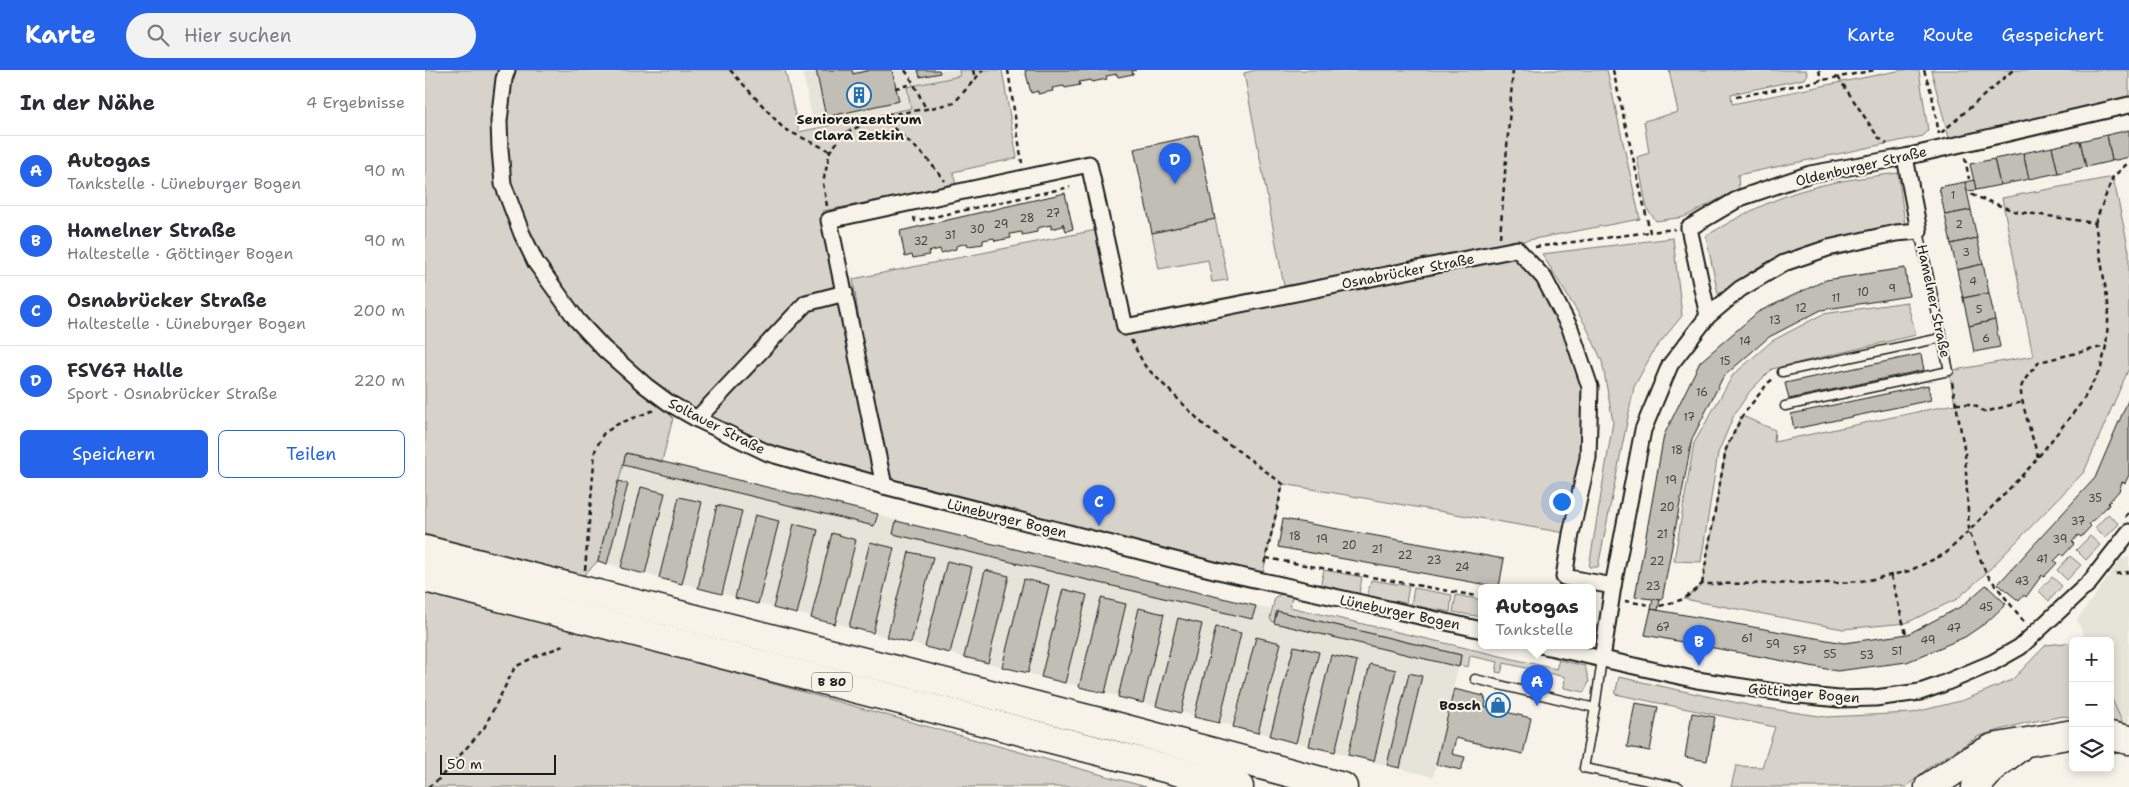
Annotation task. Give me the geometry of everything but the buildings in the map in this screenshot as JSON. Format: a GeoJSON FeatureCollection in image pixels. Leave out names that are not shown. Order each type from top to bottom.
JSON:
{"type":"FeatureCollection","features":[{"type":"Feature","properties":{"kind":"highway","name":"B 80"},"geometry":{"type":"LineString","coordinates":[[425,550],[1105,724],[1343,787]]}},
{"type":"Feature","properties":{"kind":"highway","name":"B 80"},"geometry":{"type":"LineString","coordinates":[[425,578],[1239,787]]}},
{"type":"Feature","properties":{"kind":"highway"},"geometry":{"type":"LineString","coordinates":[[1929,787],[1993,748],[2069,735]]}},
{"type":"Feature","properties":{"kind":"highway"},"geometry":{"type":"LineString","coordinates":[[2114,737],[2129,740]]}},
{"type":"Feature","properties":{"kind":"highway"},"geometry":{"type":"LineString","coordinates":[[1976,787],[1995,765],[2027,742]]}},
{"type":"Feature","properties":{"kind":"street","name":"Soltauer Straße"},"geometry":{"type":"LineString","coordinates":[[507,70],[499,121],[503,184],[511,211],[536,263],[577,320],[611,355],[646,386],[669,403],[697,419],[768,453],[884,486]]}},
{"type":"Feature","properties":{"kind":"street","name":"Oldenburger Straße"},"geometry":{"type":"LineString","coordinates":[[1689,228],[1739,198],[1810,174],[1905,157],[2129,105]]}},
{"type":"Feature","properties":{"kind":"street","name":"Hamelner Straße"},"geometry":{"type":"LineString","coordinates":[[1602,660],[1612,593],[1643,430],[1670,365],[1708,316],[1740,289],[1784,263],[1828,248],[1896,233],[1919,231],[1905,157]]}},
{"type":"Feature","properties":{"kind":"street"},"geometry":{"type":"LineString","coordinates":[[884,486],[829,220],[1089,164],[1125,328]]}},
{"type":"Feature","properties":{"kind":"street"},"geometry":{"type":"LineString","coordinates":[[1689,228],[1708,316]]}},
{"type":"Feature","properties":{"kind":"street"},"geometry":{"type":"LineString","coordinates":[[1517,250],[1544,278],[1570,328],[1590,387],[1589,458],[1571,534],[1564,577],[1585,584]]}},
{"type":"Feature","properties":{"kind":"street","name":"Osnabrücker Straße"},"geometry":{"type":"LineString","coordinates":[[1125,328],[1517,250]]}},
{"type":"Feature","properties":{"kind":"street"},"geometry":{"type":"LineString","coordinates":[[697,419],[806,303],[845,293]]}},
{"type":"Feature","properties":{"kind":"street","name":"Lüneburger Bogen"},"geometry":{"type":"LineString","coordinates":[[884,486],[1261,581],[1478,629]]}},
{"type":"Feature","properties":{"kind":"street","name":"Göttinger Bogen"},"geometry":{"type":"LineString","coordinates":[[1602,660],[1697,680],[1789,694],[1839,699],[1875,698],[1920,692],[1992,663],[2019,647],[2030,629],[2090,582],[2125,527]]}},
{"type":"Feature","properties":{"kind":"street"},"geometry":{"type":"LineString","coordinates":[[1596,588],[1612,593]]}},
{"type":"Feature","properties":{"kind":"street"},"geometry":{"type":"LineString","coordinates":[[1557,649],[1602,660]]}},
{"type":"Feature","properties":{"kind":"lane","name":"Hamelner Straße"},"geometry":{"type":"LineString","coordinates":[[1919,231],[1949,371]]}},
{"type":"Feature","properties":{"kind":"lane"},"geometry":{"type":"LineString","coordinates":[[1782,372],[1941,338]]}},
{"type":"Feature","properties":{"kind":"lane"},"geometry":{"type":"LineString","coordinates":[[1785,406],[1949,371]]}},
{"type":"Feature","properties":{"kind":"lane"},"geometry":{"type":"LineString","coordinates":[[1602,660],[1584,768],[1679,787]]}},
{"type":"Feature","properties":{"kind":"lane"},"geometry":{"type":"LineString","coordinates":[[1475,679],[1595,708]]}},
{"type":"Feature","properties":{"kind":"path"},"geometry":{"type":"LineString","coordinates":[[730,70],[783,129],[830,151]]}},
{"type":"Feature","properties":{"kind":"path"},"geometry":{"type":"LineString","coordinates":[[905,70],[926,109]]}},
{"type":"Feature","properties":{"kind":"path"},"geometry":{"type":"LineString","coordinates":[[973,70],[975,79]]}},
{"type":"Feature","properties":{"kind":"path"},"geometry":{"type":"LineString","coordinates":[[829,220],[823,183],[830,151],[844,134],[880,116],[954,103],[983,70]]}},
{"type":"Feature","properties":{"kind":"path"},"geometry":{"type":"LineString","coordinates":[[1008,70],[1023,177]]}},
{"type":"Feature","properties":{"kind":"path"},"geometry":{"type":"LineString","coordinates":[[1499,253],[1513,70]]}},
{"type":"Feature","properties":{"kind":"path"},"geometry":{"type":"LineString","coordinates":[[1613,70],[1650,232]]}},
{"type":"Feature","properties":{"kind":"path"},"geometry":{"type":"LineString","coordinates":[[1819,70],[1821,80]]}},
{"type":"Feature","properties":{"kind":"path"},"geometry":{"type":"LineString","coordinates":[[1736,97],[1875,70]]}},
{"type":"Feature","properties":{"kind":"path"},"geometry":{"type":"LineString","coordinates":[[1924,70],[1932,95],[1939,134]]}},
{"type":"Feature","properties":{"kind":"path"},"geometry":{"type":"LineString","coordinates":[[1932,139],[2013,70]]}},
{"type":"Feature","properties":{"kind":"path"},"geometry":{"type":"LineString","coordinates":[[1838,77],[1877,137],[1905,157]]}},
{"type":"Feature","properties":{"kind":"path"},"geometry":{"type":"LineString","coordinates":[[895,88],[914,84]]}},
{"type":"Feature","properties":{"kind":"path"},"geometry":{"type":"LineString","coordinates":[[880,116],[925,156],[955,194]]}},
{"type":"Feature","properties":{"kind":"path"},"geometry":{"type":"LineString","coordinates":[[1660,606],[1684,599],[1702,584],[1841,584],[1891,576],[1909,571],[1945,554],[2038,457],[2082,402],[2101,368],[2106,346],[2109,310],[2095,223],[2113,177],[2129,162]]}},
{"type":"Feature","properties":{"kind":"path"},"geometry":{"type":"LineString","coordinates":[[1971,190],[1972,195],[2014,211],[2095,223]]}},
{"type":"Feature","properties":{"kind":"path"},"geometry":{"type":"LineString","coordinates":[[1517,250],[1689,228]]}},
{"type":"Feature","properties":{"kind":"path"},"geometry":{"type":"LineString","coordinates":[[1125,328],[1145,366],[1199,420],[1283,484],[1261,581]]}},
{"type":"Feature","properties":{"kind":"path"},"geometry":{"type":"LineString","coordinates":[[2038,457],[2022,402],[2021,387],[2039,362],[2106,346]]}},
{"type":"Feature","properties":{"kind":"path"},"geometry":{"type":"LineString","coordinates":[[1949,371],[1965,453],[1969,531],[1986,573],[2030,629]]}},
{"type":"Feature","properties":{"kind":"path"},"geometry":{"type":"LineString","coordinates":[[1702,584],[1726,449],[1742,416],[1768,383],[1782,372]]}},
{"type":"Feature","properties":{"kind":"path"},"geometry":{"type":"LineString","coordinates":[[1955,404],[1972,404],[1985,412],[2022,402]]}},
{"type":"Feature","properties":{"kind":"path"},"geometry":{"type":"LineString","coordinates":[[584,575],[595,451],[603,434],[618,424],[669,403]]}},
{"type":"Feature","properties":{"kind":"path"},"geometry":{"type":"LineString","coordinates":[[2125,527],[2129,512]]}},
{"type":"Feature","properties":{"kind":"path"},"geometry":{"type":"LineString","coordinates":[[1266,558],[1478,596]]}},
{"type":"Feature","properties":{"kind":"path"},"geometry":{"type":"LineString","coordinates":[[1891,576],[1906,634]]}},
{"type":"Feature","properties":{"kind":"path"},"geometry":{"type":"LineString","coordinates":[[1612,593],[1650,605]]}},
{"type":"Feature","properties":{"kind":"path"},"geometry":{"type":"LineString","coordinates":[[2019,630],[2030,629]]}},
{"type":"Feature","properties":{"kind":"path"},"geometry":{"type":"LineString","coordinates":[[428,787],[439,778],[484,728],[515,667],[536,656],[563,646]]}},
{"type":"Feature","properties":{"kind":"shaded area"},"geometry":{"type":"Polygon","coordinates":[[[425,70],[785,70],[799,132],[911,108],[907,87],[960,76],[959,70],[1002,70],[1017,158],[953,172],[956,185],[823,211],[882,476],[853,279],[1101,229],[1125,327],[1517,249],[1544,278],[1590,390],[1571,534],[1283,484],[1261,581],[768,453],[697,419],[622,366],[673,418],[662,461],[626,453],[598,561],[584,575],[425,534],[425,70]]]}},
{"type":"Feature","properties":{"kind":"shaded area"},"geometry":{"type":"Polygon","coordinates":[[[802,70],[959,70],[962,81],[949,99],[814,126],[802,70]]]}},
{"type":"Feature","properties":{"kind":"shaded area"},"geometry":{"type":"Polygon","coordinates":[[[1256,70],[1607,70],[1640,219],[1284,286],[1244,73],[1256,70]]]}},
{"type":"Feature","properties":{"kind":"shaded area"},"geometry":{"type":"Polygon","coordinates":[[[1669,70],[1806,70],[1807,74],[1804,79],[1731,94],[1732,104],[1902,70],[1919,71],[1928,131],[1923,136],[1738,175],[1739,189],[1684,217],[1656,221],[1647,209],[1637,157],[1649,153],[1644,121],[1678,112],[1669,70]]]}},
{"type":"Feature","properties":{"kind":"shaded area"},"geometry":{"type":"Polygon","coordinates":[[[1931,70],[2129,70],[2129,96],[1949,138],[1931,70]]]}},
{"type":"Feature","properties":{"kind":"shaded area"},"geometry":{"type":"Polygon","coordinates":[[[1898,173],[1905,225],[1788,252],[1758,267],[1718,294],[1706,236],[1757,208],[1797,192],[1832,183],[1898,173]]]}},
{"type":"Feature","properties":{"kind":"shaded area"},"geometry":{"type":"Polygon","coordinates":[[[2113,177],[2129,251],[2129,368],[2084,472],[1986,573],[1957,599],[1906,623],[1843,629],[1684,599],[1702,584],[1726,449],[1742,416],[1775,430],[1774,442],[1955,404],[1949,371],[2033,356],[2002,198],[2113,177]]]}},
{"type":"Feature","properties":{"kind":"shaded area"},"geometry":{"type":"Polygon","coordinates":[[[1215,219],[1228,280],[1212,282],[1208,260],[1159,269],[1152,233],[1215,219]]]}},
{"type":"Feature","properties":{"kind":"shaded area"},"geometry":{"type":"Polygon","coordinates":[[[1673,238],[1682,316],[1654,350],[1634,387],[1598,567],[1589,567],[1613,422],[1602,361],[1586,326],[1542,254],[1673,238]]]}},
{"type":"Feature","properties":{"kind":"shaded area"},"geometry":{"type":"Polygon","coordinates":[[[1907,302],[1916,335],[1772,369],[1750,391],[1734,415],[1718,453],[1701,562],[1674,561],[1694,443],[1733,375],[1772,341],[1823,314],[1907,302]]]}},
{"type":"Feature","properties":{"kind":"shaded area"},"geometry":{"type":"Polygon","coordinates":[[[626,453],[878,514],[896,521],[1461,655],[1433,777],[598,561],[626,453]]]}},
{"type":"Feature","properties":{"kind":"shaded area"},"geometry":{"type":"Polygon","coordinates":[[[2108,514],[2119,524],[2105,538],[2095,528],[2108,514]]]}},
{"type":"Feature","properties":{"kind":"shaded area"},"geometry":{"type":"Polygon","coordinates":[[[2090,536],[2100,545],[2086,560],[2076,550],[2090,536]]]}},
{"type":"Feature","properties":{"kind":"shaded area"},"geometry":{"type":"Polygon","coordinates":[[[2070,556],[2081,565],[2067,580],[2057,570],[2070,556]]]}},
{"type":"Feature","properties":{"kind":"shaded area"},"geometry":{"type":"Polygon","coordinates":[[[2129,557],[2129,731],[2126,730],[2114,704],[2114,637],[2084,637],[2077,620],[2121,559],[2129,557]]]}},
{"type":"Feature","properties":{"kind":"shaded area"},"geometry":{"type":"Polygon","coordinates":[[[1324,570],[1362,577],[1359,594],[1320,587],[1324,570]]]}},
{"type":"Feature","properties":{"kind":"shaded area"},"geometry":{"type":"Polygon","coordinates":[[[2052,577],[2062,586],[2049,601],[2039,591],[2052,577]]]}},
{"type":"Feature","properties":{"kind":"shaded area"},"geometry":{"type":"Polygon","coordinates":[[[1371,580],[1409,586],[1406,603],[1367,597],[1371,580]]]}},
{"type":"Feature","properties":{"kind":"shaded area"},"geometry":{"type":"Polygon","coordinates":[[[1414,588],[1452,595],[1450,612],[1411,605],[1414,588]]]}},
{"type":"Feature","properties":{"kind":"shaded area"},"geometry":{"type":"Polygon","coordinates":[[[425,591],[727,671],[1146,787],[425,787],[425,591]]]}},
{"type":"Feature","properties":{"kind":"shaded area"},"geometry":{"type":"Polygon","coordinates":[[[1284,593],[1292,595],[1290,607],[1556,669],[1559,660],[1585,666],[1589,682],[1584,692],[1564,688],[1565,677],[1504,663],[1501,673],[1496,672],[1498,662],[1470,656],[1468,667],[1459,665],[1461,655],[1276,611],[1274,623],[1270,619],[1275,597],[1284,593]]]}},
{"type":"Feature","properties":{"kind":"shaded area"},"geometry":{"type":"Polygon","coordinates":[[[1456,595],[1478,599],[1478,616],[1453,612],[1456,595]]]}},
{"type":"Feature","properties":{"kind":"shaded area"},"geometry":{"type":"Polygon","coordinates":[[[2069,642],[2069,717],[2064,716],[2025,723],[1979,736],[1929,767],[1906,787],[1731,787],[1736,766],[1762,767],[1775,727],[1615,694],[1619,677],[1752,706],[1826,717],[1912,713],[1964,700],[2012,680],[2046,645],[2069,642]]]}},
{"type":"Feature","properties":{"kind":"shaded area"},"geometry":{"type":"Polygon","coordinates":[[[2114,704],[2126,730],[2114,727],[2114,704]]]}},
{"type":"Feature","properties":{"kind":"place","name":"Seniorenzentrum Clara Zetkin"},"geometry":{"type":"Point","coordinates":[859,95]}},
{"type":"Feature","properties":{"kind":"place","name":"FSV67 Halle"},"geometry":{"type":"Point","coordinates":[1175,184]}},
{"type":"Feature","properties":{"kind":"place","name":"Osnabrücker Straße"},"geometry":{"type":"Point","coordinates":[1099,526]}},
{"type":"Feature","properties":{"kind":"place","name":"Hamelner Straße"},"geometry":{"type":"Point","coordinates":[1699,666]}},
{"type":"Feature","properties":{"kind":"place","name":"Bosch"},"geometry":{"type":"Point","coordinates":[1498,705]}},
{"type":"Feature","properties":{"kind":"place","name":"Autogas"},"geometry":{"type":"Point","coordinates":[1537,706]}}]}
